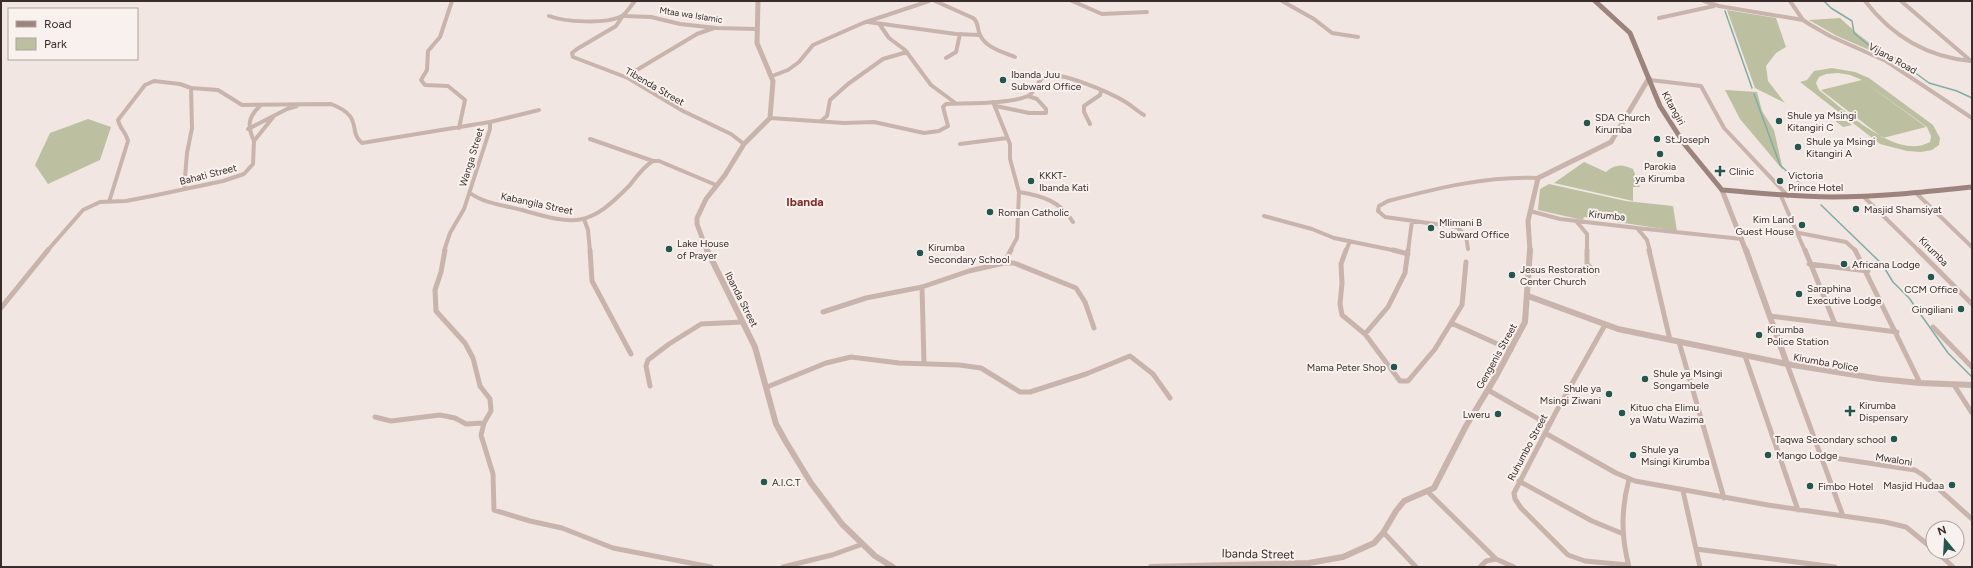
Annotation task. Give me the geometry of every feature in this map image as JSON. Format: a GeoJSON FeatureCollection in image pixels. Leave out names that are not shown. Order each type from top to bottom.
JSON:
{"type":"FeatureCollection","features":[{"type":"Feature","properties":{"kind":"main road","name":"Kitangiri"},"geometry":{"type":"LineString","coordinates":[[1596,1],[1630,33],[1660,106],[1678,135],[1722,190]]}},
{"type":"Feature","properties":{"kind":"main road"},"geometry":{"type":"LineString","coordinates":[[1722,190],[1784,196],[1863,196],[1972,187]]}},
{"type":"Feature","properties":{"kind":"street"},"geometry":{"type":"LineString","coordinates":[[452,1],[448,9],[440,37],[428,51],[427,67],[421,80],[425,85],[452,87],[464,98],[465,100],[459,128]]}},
{"type":"Feature","properties":{"kind":"street"},"geometry":{"type":"LineString","coordinates":[[623,16],[635,1]]}},
{"type":"Feature","properties":{"kind":"street"},"geometry":{"type":"LineString","coordinates":[[758,1],[756,29],[758,43],[772,76],[773,87],[770,105],[770,118],[852,123],[874,122],[914,132],[932,133],[948,126],[943,107],[946,104],[954,102],[995,104],[1029,112],[1046,113],[1046,109],[1037,99],[1028,96],[995,104]]}},
{"type":"Feature","properties":{"kind":"street"},"geometry":{"type":"LineString","coordinates":[[772,76],[788,70],[799,62],[813,45],[868,22],[929,1]]}},
{"type":"Feature","properties":{"kind":"street"},"geometry":{"type":"LineString","coordinates":[[935,1],[952,10],[973,17],[978,22],[980,35],[989,44],[1015,57]]}},
{"type":"Feature","properties":{"kind":"street"},"geometry":{"type":"LineString","coordinates":[[1072,1],[1102,14],[1146,12]]}},
{"type":"Feature","properties":{"kind":"street"},"geometry":{"type":"LineString","coordinates":[[1282,1],[1309,15],[1332,33],[1358,37]]}},
{"type":"Feature","properties":{"kind":"street"},"geometry":{"type":"LineString","coordinates":[[1704,1],[1714,6],[1803,20]]}},
{"type":"Feature","properties":{"kind":"street"},"geometry":{"type":"LineString","coordinates":[[1790,1],[1803,20]]}},
{"type":"Feature","properties":{"kind":"street"},"geometry":{"type":"LineString","coordinates":[[1865,1],[1874,13],[1885,23],[1919,46],[1941,56],[1972,62]]}},
{"type":"Feature","properties":{"kind":"street"},"geometry":{"type":"LineString","coordinates":[[1901,1],[1972,62]]}},
{"type":"Feature","properties":{"kind":"street"},"geometry":{"type":"LineString","coordinates":[[1659,18],[1714,6]]}},
{"type":"Feature","properties":{"kind":"street","name":"Mtaa wa Islamic"},"geometry":{"type":"LineString","coordinates":[[549,16],[554,19],[593,21],[623,16],[651,18],[675,23],[716,28],[756,29]]}},
{"type":"Feature","properties":{"kind":"street","name":"Tibenda Street"},"geometry":{"type":"LineString","coordinates":[[623,16],[619,26],[585,43],[572,53],[573,57],[577,60],[625,77],[683,111],[731,134],[744,144]]}},
{"type":"Feature","properties":{"kind":"street","name":"Vijana Road"},"geometry":{"type":"LineString","coordinates":[[1803,20],[1830,36],[1898,68],[1972,118]]}},
{"type":"Feature","properties":{"kind":"street"},"geometry":{"type":"LineString","coordinates":[[868,22],[880,25],[980,35]]}},
{"type":"Feature","properties":{"kind":"street"},"geometry":{"type":"LineString","coordinates":[[880,25],[889,38],[907,52],[930,85],[954,102]]}},
{"type":"Feature","properties":{"kind":"street"},"geometry":{"type":"LineString","coordinates":[[625,77],[697,34],[716,28]]}},
{"type":"Feature","properties":{"kind":"street"},"geometry":{"type":"LineString","coordinates":[[946,58],[956,52],[960,34]]}},
{"type":"Feature","properties":{"kind":"street"},"geometry":{"type":"LineString","coordinates":[[821,121],[827,116],[830,100],[848,84],[883,59],[907,52]]}},
{"type":"Feature","properties":{"kind":"street"},"geometry":{"type":"LineString","coordinates":[[1028,96],[1040,80],[1045,77],[1060,75],[1123,100],[1144,115]]}},
{"type":"Feature","properties":{"kind":"street"},"geometry":{"type":"LineString","coordinates":[[1468,249],[1466,236],[1457,227],[1385,217],[1378,211],[1380,206],[1388,201],[1472,181],[1508,177],[1538,178],[1611,142],[1649,79],[1701,86],[1724,128],[1784,196],[1799,233],[1809,264],[1835,324]]}},
{"type":"Feature","properties":{"kind":"street","name":"Wanga Street"},"geometry":{"type":"LineString","coordinates":[[109,202],[119,174],[128,141],[126,133],[120,128],[118,120],[145,85],[154,81],[180,84],[190,88],[218,90],[239,104],[260,106],[331,104],[348,112],[354,120],[356,139],[362,143],[490,122],[490,129],[470,193],[467,197],[463,212],[452,228],[448,237],[434,300],[438,315],[465,343],[473,358],[480,386],[490,399],[492,411],[484,423],[481,435],[493,474],[494,510],[537,523],[562,528],[613,548],[711,567]]}},
{"type":"Feature","properties":{"kind":"street"},"geometry":{"type":"LineString","coordinates":[[184,189],[187,153],[190,145],[192,128],[190,88]]}},
{"type":"Feature","properties":{"kind":"street"},"geometry":{"type":"LineString","coordinates":[[1090,124],[1082,111],[1082,108],[1087,101],[1100,95],[1101,91]]}},
{"type":"Feature","properties":{"kind":"street"},"geometry":{"type":"LineString","coordinates":[[248,128],[287,109],[307,104]]}},
{"type":"Feature","properties":{"kind":"street"},"geometry":{"type":"LineString","coordinates":[[995,104],[1011,150],[1010,159],[1019,192],[1017,238],[1004,263]]}},
{"type":"Feature","properties":{"kind":"street"},"geometry":{"type":"LineString","coordinates":[[260,106],[251,115],[248,128],[254,141],[274,116]]}},
{"type":"Feature","properties":{"kind":"street"},"geometry":{"type":"LineString","coordinates":[[490,122],[539,110]]}},
{"type":"Feature","properties":{"kind":"street","name":"Ibanda Street"},"geometry":{"type":"LineString","coordinates":[[770,118],[744,144],[701,207],[696,218],[696,224],[703,243],[755,347],[776,424],[806,478],[860,544],[893,567]]}},
{"type":"Feature","properties":{"kind":"street"},"geometry":{"type":"LineString","coordinates":[[960,144],[1007,138]]}},
{"type":"Feature","properties":{"kind":"street"},"geometry":{"type":"LineString","coordinates":[[590,139],[652,161],[659,161],[716,185]]}},
{"type":"Feature","properties":{"kind":"street","name":"Bahati Street"},"geometry":{"type":"LineString","coordinates":[[1,308],[77,215],[90,206],[100,202],[137,199],[223,181],[244,174],[252,164],[254,141]]}},
{"type":"Feature","properties":{"kind":"street","name":"Kabangila Street"},"geometry":{"type":"LineString","coordinates":[[470,193],[474,197],[532,213],[575,220],[584,219],[612,201],[628,186],[645,166],[652,161]]}},
{"type":"Feature","properties":{"kind":"street","name":"Gengenis Street"},"geometry":{"type":"LineString","coordinates":[[1429,493],[1434,488],[1466,426],[1511,350],[1525,322],[1528,296],[1530,235],[1528,221],[1538,178]]}},
{"type":"Feature","properties":{"kind":"street","name":"Kitangiri"},"geometry":{"type":"LineString","coordinates":[[1722,190],[1742,239],[1770,316]]}},
{"type":"Feature","properties":{"kind":"street"},"geometry":{"type":"LineString","coordinates":[[1019,192],[1049,197],[1068,212],[1073,222]]}},
{"type":"Feature","properties":{"kind":"street"},"geometry":{"type":"LineString","coordinates":[[1915,192],[1972,247]]}},
{"type":"Feature","properties":{"kind":"street","name":"Kirumba"},"geometry":{"type":"LineString","coordinates":[[1863,196],[1972,304]]}},
{"type":"Feature","properties":{"kind":"street","name":"Kirumba"},"geometry":{"type":"LineString","coordinates":[[1530,211],[1576,221],[1637,228],[1647,240],[1670,340]]}},
{"type":"Feature","properties":{"kind":"street"},"geometry":{"type":"LineString","coordinates":[[1264,216],[1312,229],[1334,238],[1408,254]]}},
{"type":"Feature","properties":{"kind":"street"},"geometry":{"type":"LineString","coordinates":[[584,219],[588,230],[592,281],[631,354]]}},
{"type":"Feature","properties":{"kind":"street"},"geometry":{"type":"LineString","coordinates":[[1365,334],[1388,307],[1405,273],[1412,221]]}},
{"type":"Feature","properties":{"kind":"street"},"geometry":{"type":"LineString","coordinates":[[1576,221],[1587,234],[1587,264],[1596,273]]}},
{"type":"Feature","properties":{"kind":"street"},"geometry":{"type":"LineString","coordinates":[[1637,228],[1742,239]]}},
{"type":"Feature","properties":{"kind":"street"},"geometry":{"type":"LineString","coordinates":[[1799,233],[1846,242],[1858,253],[1868,271],[1920,383]]}},
{"type":"Feature","properties":{"kind":"street"},"geometry":{"type":"LineString","coordinates":[[1350,241],[1341,264],[1340,310],[1346,320],[1365,334],[1384,362],[1400,381],[1404,382],[1408,381],[1435,349],[1462,305],[1466,262]]}},
{"type":"Feature","properties":{"kind":"street"},"geometry":{"type":"LineString","coordinates":[[823,312],[866,298],[922,287],[969,271],[1004,263],[1014,263],[1030,268],[1076,288],[1085,302],[1094,328]]}},
{"type":"Feature","properties":{"kind":"street"},"geometry":{"type":"LineString","coordinates":[[1809,264],[1868,271]]}},
{"type":"Feature","properties":{"kind":"street"},"geometry":{"type":"LineString","coordinates":[[922,287],[924,362]]}},
{"type":"Feature","properties":{"kind":"street"},"geometry":{"type":"LineString","coordinates":[[1528,296],[1605,325],[1787,364],[1843,516]]}},
{"type":"Feature","properties":{"kind":"street"},"geometry":{"type":"LineString","coordinates":[[1770,316],[1896,332]]}},
{"type":"Feature","properties":{"kind":"street","name":"Kirumba Police"},"geometry":{"type":"LineString","coordinates":[[1770,316],[1787,364],[1862,377],[1920,383],[1972,385]]}},
{"type":"Feature","properties":{"kind":"street"},"geometry":{"type":"LineString","coordinates":[[650,386],[646,366],[648,360],[675,340],[701,324],[742,322]]}},
{"type":"Feature","properties":{"kind":"street"},"geometry":{"type":"LineString","coordinates":[[1451,323],[1511,350]]}},
{"type":"Feature","properties":{"kind":"street","name":"Ruhumbo Street"},"geometry":{"type":"LineString","coordinates":[[1605,325],[1549,425],[1514,493],[1515,499],[1520,508],[1568,555],[1585,561],[1629,566]]}},
{"type":"Feature","properties":{"kind":"street"},"geometry":{"type":"LineString","coordinates":[[1933,328],[1972,367]]}},
{"type":"Feature","properties":{"kind":"street"},"geometry":{"type":"LineString","coordinates":[[1679,342],[1724,498]]}},
{"type":"Feature","properties":{"kind":"street"},"geometry":{"type":"LineString","coordinates":[[767,387],[826,363],[850,357],[899,363],[924,362],[981,368],[1020,392],[1030,392],[1086,374],[1130,356],[1146,366],[1157,378],[1170,398]]}},
{"type":"Feature","properties":{"kind":"street"},"geometry":{"type":"LineString","coordinates":[[1745,356],[1798,510]]}},
{"type":"Feature","properties":{"kind":"street"},"geometry":{"type":"LineString","coordinates":[[1954,385],[1972,414]]}},
{"type":"Feature","properties":{"kind":"street"},"geometry":{"type":"LineString","coordinates":[[1488,390],[1549,425]]}},
{"type":"Feature","properties":{"kind":"street"},"geometry":{"type":"LineString","coordinates":[[374,417],[391,421],[440,415],[455,418],[466,424],[484,423]]}},
{"type":"Feature","properties":{"kind":"street"},"geometry":{"type":"LineString","coordinates":[[1545,433],[1629,479],[1724,498],[1884,522],[1906,528],[1914,532],[1925,542]]}},
{"type":"Feature","properties":{"kind":"street","name":"Mwaloni"},"geometry":{"type":"LineString","coordinates":[[1821,456],[1915,470],[1924,475],[1972,518]]}},
{"type":"Feature","properties":{"kind":"street"},"geometry":{"type":"LineString","coordinates":[[1629,479],[1624,497],[1621,533],[1629,566]]}},
{"type":"Feature","properties":{"kind":"street"},"geometry":{"type":"LineString","coordinates":[[1519,481],[1592,521],[1621,533]]}},
{"type":"Feature","properties":{"kind":"street"},"geometry":{"type":"LineString","coordinates":[[1683,491],[1700,567]]}},
{"type":"Feature","properties":{"kind":"street"},"geometry":{"type":"LineString","coordinates":[[1416,567],[1384,533],[1395,512],[1403,502],[1412,497],[1429,493],[1496,559],[1514,567]]}},
{"type":"Feature","properties":{"kind":"street","name":"Ibanda Street"},"geometry":{"type":"LineString","coordinates":[[1151,567],[1240,564],[1295,566],[1312,565],[1347,556],[1374,543],[1384,533]]}},
{"type":"Feature","properties":{"kind":"street"},"geometry":{"type":"LineString","coordinates":[[783,567],[832,555],[860,544]]}},
{"type":"Feature","properties":{"kind":"street"},"geometry":{"type":"LineString","coordinates":[[1696,549],[1834,567]]}},
{"type":"Feature","properties":{"kind":"street"},"geometry":{"type":"LineString","coordinates":[[1480,567],[1486,561],[1496,559]]}},
{"type":"Feature","properties":{"kind":"street"},"geometry":{"type":"LineString","coordinates":[[1946,560],[1953,567]]}},
{"type":"Feature","properties":{"kind":"green space"},"geometry":{"type":"Polygon","coordinates":[[[1727,10],[1776,18],[1786,47],[1776,53],[1766,66],[1768,81],[1785,103],[1755,88],[1727,10]]]}},
{"type":"Feature","properties":{"kind":"green space"},"geometry":{"type":"Polygon","coordinates":[[[1840,18],[1859,35],[1887,56],[1883,56],[1837,36],[1809,20],[1840,18]]]}},
{"type":"Feature","properties":{"kind":"green space"},"geometry":{"type":"Polygon","coordinates":[[[1832,68],[1855,72],[1869,78],[1933,125],[1940,138],[1939,145],[1932,150],[1921,152],[1907,151],[1880,144],[1800,82],[1807,80],[1814,71],[1832,68]],[[1838,73],[1826,74],[1819,77],[1816,83],[1819,90],[1843,109],[1872,131],[1887,139],[1902,145],[1917,146],[1930,142],[1931,136],[1927,127],[1862,80],[1850,75],[1838,73]]]}},
{"type":"Feature","properties":{"kind":"green space"},"geometry":{"type":"Polygon","coordinates":[[[1862,80],[1926,127],[1883,138],[1821,90],[1862,80]]]}},
{"type":"Feature","properties":{"kind":"green space"},"geometry":{"type":"Polygon","coordinates":[[[1725,90],[1757,92],[1762,111],[1774,130],[1783,170],[1740,119],[1725,90]]]}},
{"type":"Feature","properties":{"kind":"green space"},"geometry":{"type":"Polygon","coordinates":[[[1834,111],[1852,125],[1843,127],[1825,113],[1834,111]]]}},
{"type":"Feature","properties":{"kind":"green space"},"geometry":{"type":"Polygon","coordinates":[[[88,119],[111,127],[100,160],[48,184],[35,165],[50,133],[88,119]]]}},
{"type":"Feature","properties":{"kind":"green space"},"geometry":{"type":"Polygon","coordinates":[[[1584,162],[1606,172],[1612,167],[1616,166],[1625,166],[1633,169],[1640,187],[1633,187],[1633,201],[1554,183],[1584,162]]]}},
{"type":"Feature","properties":{"kind":"green space"},"geometry":{"type":"Polygon","coordinates":[[[1549,184],[1626,201],[1673,206],[1677,231],[1584,217],[1583,220],[1538,210],[1540,189],[1549,184]]]}},
{"type":"Feature","properties":{"kind":"waterway"},"geometry":{"type":"LineString","coordinates":[[1824,1],[1831,8],[1852,21],[1854,33],[1872,48],[1891,55],[1929,83],[1957,91],[1972,98]]}},
{"type":"Feature","properties":{"kind":"waterway"},"geometry":{"type":"LineString","coordinates":[[1725,11],[1752,88]]}},
{"type":"Feature","properties":{"kind":"waterway"},"geometry":{"type":"LineString","coordinates":[[1754,94],[1780,165],[1808,191]]}},
{"type":"Feature","properties":{"kind":"waterway"},"geometry":{"type":"LineString","coordinates":[[1821,205],[1882,264],[1893,282],[1909,298],[1948,353],[1972,377]]}},
{"type":"Feature","properties":{"kind":"place","name":"Ibanda Juu Subward Office"},"geometry":{"type":"Point","coordinates":[1003,80]}},
{"type":"Feature","properties":{"kind":"place","name":"Shule ya Msingi Kitangiri C"},"geometry":{"type":"Point","coordinates":[1779,121]}},
{"type":"Feature","properties":{"kind":"place","name":"SDA Church Kirumba"},"geometry":{"type":"Point","coordinates":[1587,123]}},
{"type":"Feature","properties":{"kind":"place","name":"St.Joseph"},"geometry":{"type":"Point","coordinates":[1657,139]}},
{"type":"Feature","properties":{"kind":"place","name":"Shule ya Msingi Kitangiri A"},"geometry":{"type":"Point","coordinates":[1798,147]}},
{"type":"Feature","properties":{"kind":"place","name":"Parokia ya Kirumba"},"geometry":{"type":"Point","coordinates":[1660,154]}},
{"type":"Feature","properties":{"kind":"place","name":"Clinic"},"geometry":{"type":"Point","coordinates":[1720,171]}},
{"type":"Feature","properties":{"kind":"place","name":"KKKT- Ibanda Kati"},"geometry":{"type":"Point","coordinates":[1031,181]}},
{"type":"Feature","properties":{"kind":"place","name":"Victoria Prince Hotel"},"geometry":{"type":"Point","coordinates":[1780,181]}},
{"type":"Feature","properties":{"kind":"place","name":"Masjid Shamsiyat"},"geometry":{"type":"Point","coordinates":[1856,209]}},
{"type":"Feature","properties":{"kind":"place","name":"Roman Catholic"},"geometry":{"type":"Point","coordinates":[990,212]}},
{"type":"Feature","properties":{"kind":"place","name":"Kim Land Guest House"},"geometry":{"type":"Point","coordinates":[1802,225]}},
{"type":"Feature","properties":{"kind":"place","name":"Mlimani B Subward Office"},"geometry":{"type":"Point","coordinates":[1431,228]}},
{"type":"Feature","properties":{"kind":"place","name":"Lake House of Prayer"},"geometry":{"type":"Point","coordinates":[669,249]}},
{"type":"Feature","properties":{"kind":"place","name":"Kirumba Secondary School"},"geometry":{"type":"Point","coordinates":[920,253]}},
{"type":"Feature","properties":{"kind":"place","name":"Africana Lodge"},"geometry":{"type":"Point","coordinates":[1844,264]}},
{"type":"Feature","properties":{"kind":"place","name":"Jesus Restoration Center Church"},"geometry":{"type":"Point","coordinates":[1512,275]}},
{"type":"Feature","properties":{"kind":"place","name":"CCM Office"},"geometry":{"type":"Point","coordinates":[1931,277]}},
{"type":"Feature","properties":{"kind":"place","name":"Saraphina Executive Lodge"},"geometry":{"type":"Point","coordinates":[1799,294]}},
{"type":"Feature","properties":{"kind":"place","name":"Gingiliani"},"geometry":{"type":"Point","coordinates":[1961,309]}},
{"type":"Feature","properties":{"kind":"place","name":"Kirumba Police Station"},"geometry":{"type":"Point","coordinates":[1759,335]}},
{"type":"Feature","properties":{"kind":"place","name":"Mama Peter Shop"},"geometry":{"type":"Point","coordinates":[1394,367]}},
{"type":"Feature","properties":{"kind":"place","name":"Shule ya Msingi Songambele"},"geometry":{"type":"Point","coordinates":[1645,379]}},
{"type":"Feature","properties":{"kind":"place","name":"Shule ya Msingi Ziwani"},"geometry":{"type":"Point","coordinates":[1609,394]}},
{"type":"Feature","properties":{"kind":"place","name":"Kirumba Dispensary"},"geometry":{"type":"Point","coordinates":[1850,411]}},
{"type":"Feature","properties":{"kind":"place","name":"Kituo cha Elimu ya Watu Wazima"},"geometry":{"type":"Point","coordinates":[1622,413]}},
{"type":"Feature","properties":{"kind":"place","name":"Lweru"},"geometry":{"type":"Point","coordinates":[1498,414]}},
{"type":"Feature","properties":{"kind":"place","name":"Taqwa Secondary school"},"geometry":{"type":"Point","coordinates":[1894,439]}},
{"type":"Feature","properties":{"kind":"place","name":"Shule ya Msingi Kirumba"},"geometry":{"type":"Point","coordinates":[1633,455]}},
{"type":"Feature","properties":{"kind":"place","name":"Mango Lodge"},"geometry":{"type":"Point","coordinates":[1768,455]}},
{"type":"Feature","properties":{"kind":"place","name":"A.I.C.T"},"geometry":{"type":"Point","coordinates":[764,482]}},
{"type":"Feature","properties":{"kind":"place","name":"Masjid Hudaa"},"geometry":{"type":"Point","coordinates":[1952,485]}},
{"type":"Feature","properties":{"kind":"place","name":"Fimbo Hotel"},"geometry":{"type":"Point","coordinates":[1810,486]}},
{"type":"Feature","properties":{"kind":"district","name":"Ibanda"},"geometry":{"type":"Point","coordinates":[805,202]}}]}
